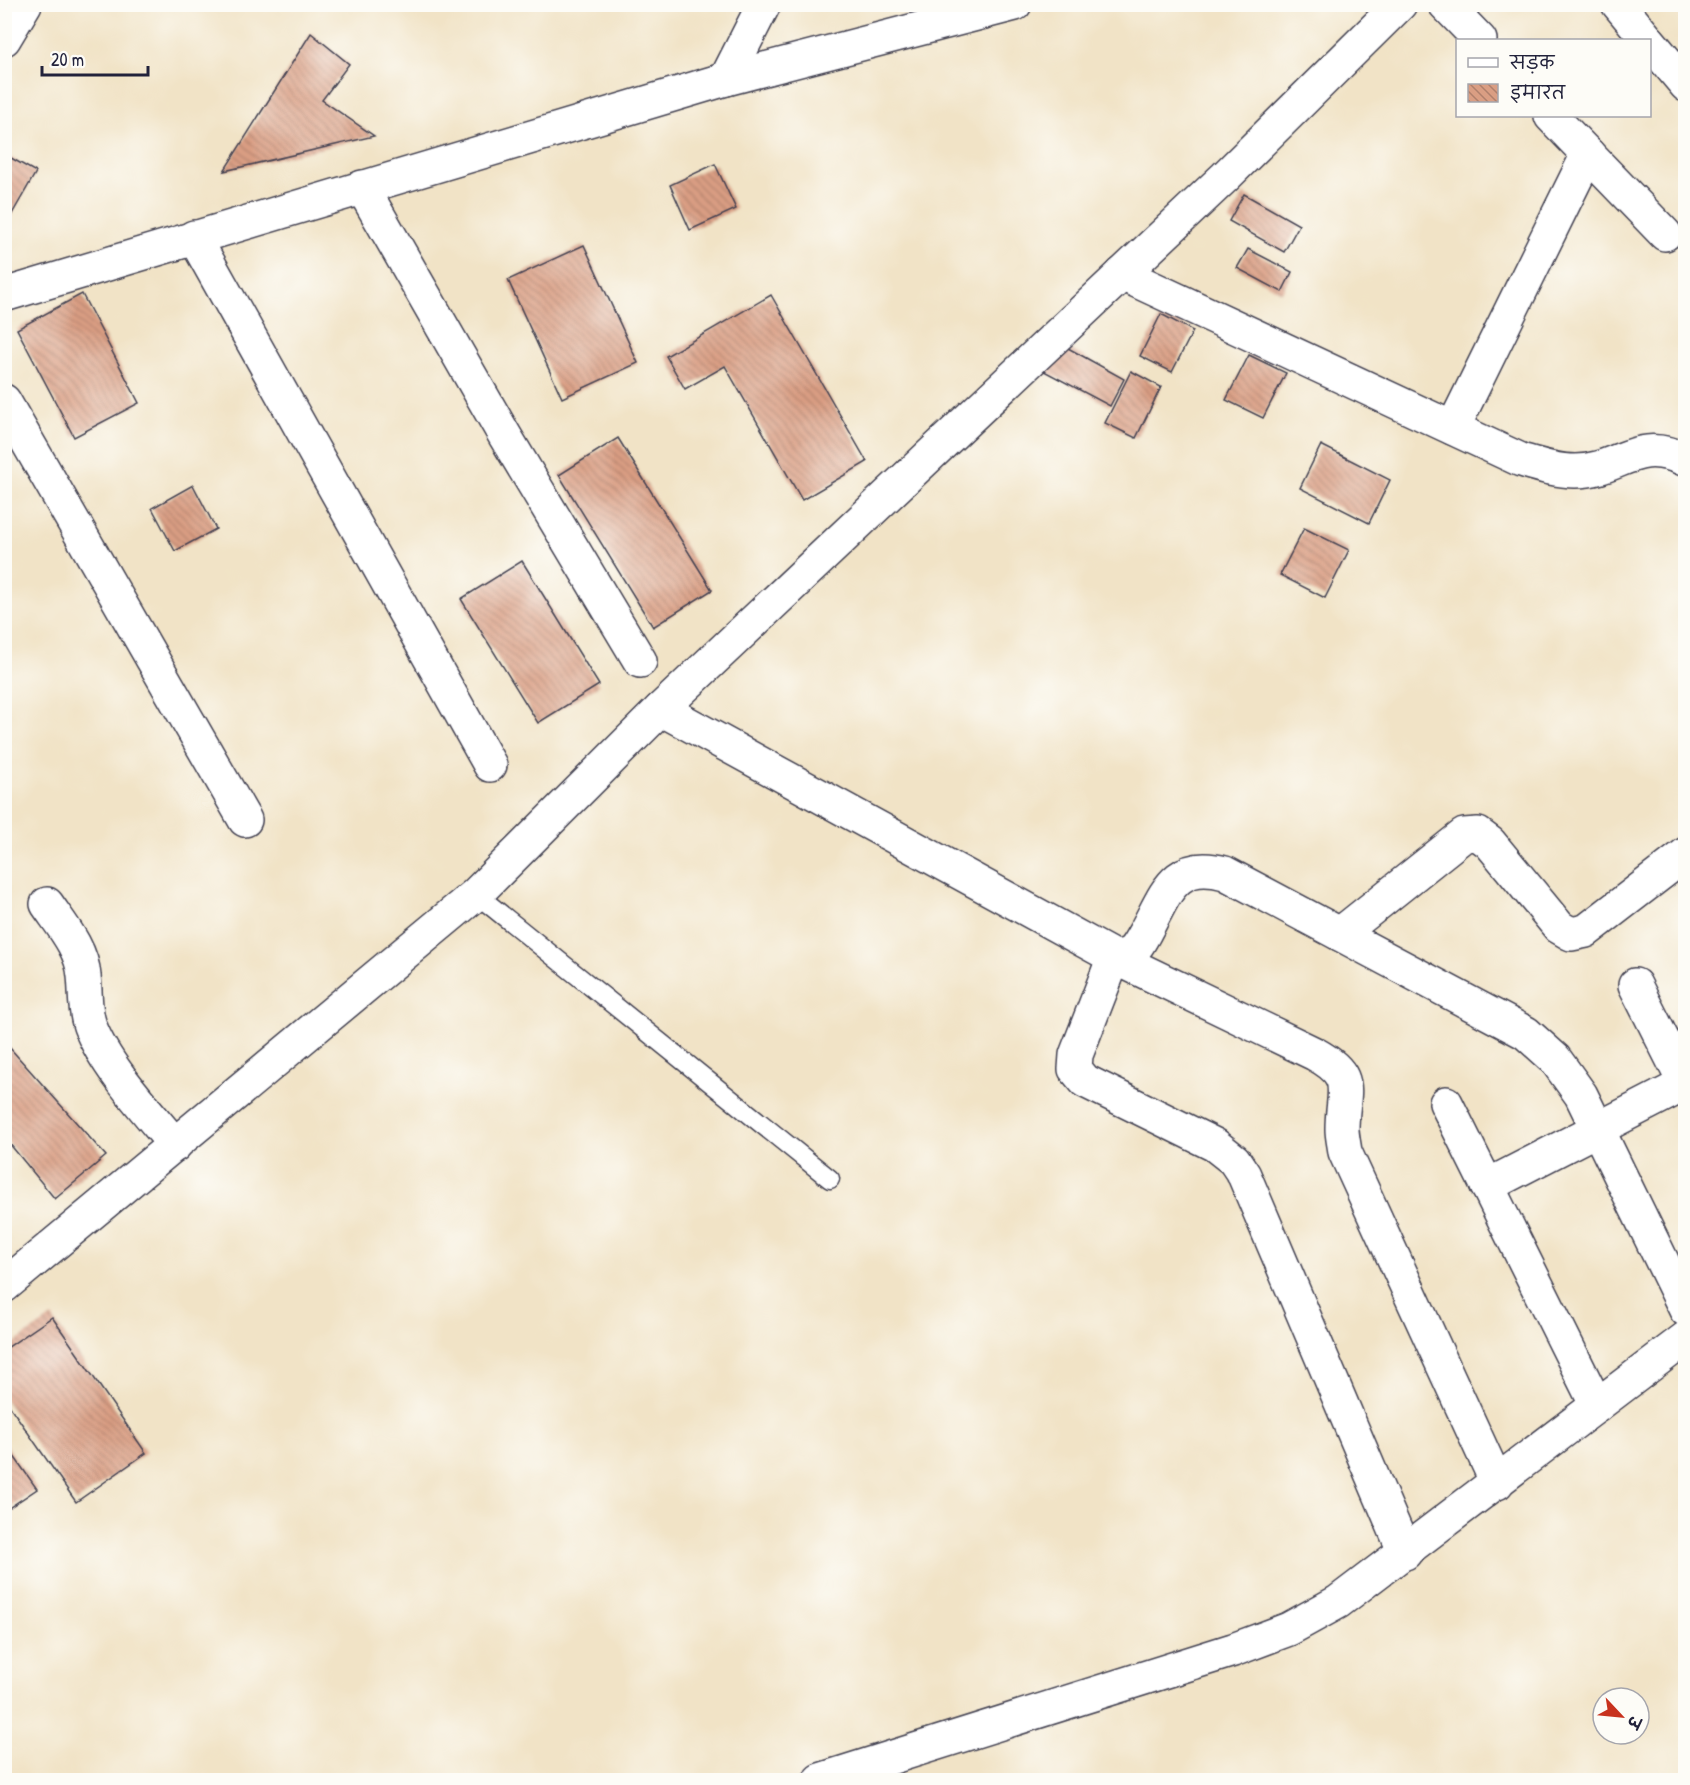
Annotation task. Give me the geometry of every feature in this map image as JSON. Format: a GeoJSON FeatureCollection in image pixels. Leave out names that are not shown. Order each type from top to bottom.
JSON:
{"type":"FeatureCollection","features":[{"type":"Feature","properties":{"kind":"street"},"geometry":{"type":"LineString","coordinates":[[4,39],[26,4]]}},
{"type":"Feature","properties":{"kind":"street"},"geometry":{"type":"LineString","coordinates":[[726,79],[764,4]]}},
{"type":"Feature","properties":{"kind":"street"},"geometry":{"type":"LineString","coordinates":[[4,295],[726,79],[1015,4]]}},
{"type":"Feature","properties":{"kind":"street"},"geometry":{"type":"LineString","coordinates":[[4,1286],[476,894],[661,709],[1225,177],[1400,4]]}},
{"type":"Feature","properties":{"kind":"street"},"geometry":{"type":"LineString","coordinates":[[1445,4],[1479,39]]}},
{"type":"Feature","properties":{"kind":"street"},"geometry":{"type":"LineString","coordinates":[[1618,4],[1647,39]]}},
{"type":"Feature","properties":{"kind":"street"},"geometry":{"type":"LineString","coordinates":[[1651,43],[1686,85]]}},
{"type":"Feature","properties":{"kind":"street"},"geometry":{"type":"LineString","coordinates":[[1552,117],[1665,234]]}},
{"type":"Feature","properties":{"kind":"street"},"geometry":{"type":"LineString","coordinates":[[1453,428],[1588,154]]}},
{"type":"Feature","properties":{"kind":"street"},"geometry":{"type":"LineString","coordinates":[[362,188],[505,436],[640,661]]}},
{"type":"Feature","properties":{"kind":"street"},"geometry":{"type":"LineString","coordinates":[[194,237],[490,765]]}},
{"type":"Feature","properties":{"kind":"street"},"geometry":{"type":"LineString","coordinates":[[1122,274],[1521,460],[1552,469],[1576,471],[1599,467],[1644,450],[1664,452],[1686,460]]}},
{"type":"Feature","properties":{"kind":"street"},"geometry":{"type":"LineString","coordinates":[[4,401],[245,820]]}},
{"type":"Feature","properties":{"kind":"street"},"geometry":{"type":"LineString","coordinates":[[661,709],[1114,957],[1316,1053],[1332,1063],[1343,1076],[1347,1093],[1342,1128],[1345,1152],[1497,1483]]}},
{"type":"Feature","properties":{"kind":"street"},"geometry":{"type":"LineString","coordinates":[[1340,934],[1464,835],[1478,834],[1490,843],[1558,927],[1571,934],[1586,931],[1686,854]]}},
{"type":"Feature","properties":{"kind":"street"},"geometry":{"type":"LineString","coordinates":[[1114,957],[1129,954],[1141,940],[1171,884],[1190,871],[1206,868],[1225,873],[1526,1033],[1555,1059],[1581,1095],[1686,1310]]}},
{"type":"Feature","properties":{"kind":"street"},"geometry":{"type":"LineString","coordinates":[[47,904],[74,943],[84,975],[84,1001],[91,1028],[120,1077],[175,1145]]}},
{"type":"Feature","properties":{"kind":"street"},"geometry":{"type":"LineString","coordinates":[[1114,957],[1076,1055],[1075,1069],[1085,1082],[1215,1145],[1234,1160],[1244,1175],[1405,1553]]}},
{"type":"Feature","properties":{"kind":"street"},"geometry":{"type":"LineString","coordinates":[[1487,1186],[1685,1085],[1635,985]]}},
{"type":"Feature","properties":{"kind":"street"},"geometry":{"type":"LineString","coordinates":[[1446,1103],[1597,1406]]}},
{"type":"Feature","properties":{"kind":"street"},"geometry":{"type":"LineString","coordinates":[[820,1780],[1233,1650],[1270,1636],[1338,1602],[1686,1338]]}},
{"type":"Feature","properties":{"kind":"lane"},"geometry":{"type":"LineString","coordinates":[[476,894],[830,1179]]}},
{"type":"Feature","properties":{"kind":"building"},"geometry":{"type":"Polygon","coordinates":[[[311,33],[349,64],[322,100],[374,136],[224,171],[311,33]]]}},
{"type":"Feature","properties":{"kind":"building"},"geometry":{"type":"Polygon","coordinates":[[[4,154],[36,172],[4,228],[4,154]]]}},
{"type":"Feature","properties":{"kind":"building"},"geometry":{"type":"Polygon","coordinates":[[[715,164],[736,209],[690,230],[670,185],[715,164]]]}},
{"type":"Feature","properties":{"kind":"building"},"geometry":{"type":"Polygon","coordinates":[[[1244,194],[1299,225],[1284,252],[1229,221],[1244,194]]]}},
{"type":"Feature","properties":{"kind":"building"},"geometry":{"type":"Polygon","coordinates":[[[584,245],[638,363],[562,398],[508,280],[584,245]]]}},
{"type":"Feature","properties":{"kind":"building"},"geometry":{"type":"Polygon","coordinates":[[[1248,249],[1292,272],[1282,292],[1237,268],[1248,249]]]}},
{"type":"Feature","properties":{"kind":"building"},"geometry":{"type":"Polygon","coordinates":[[[82,294],[139,403],[74,437],[17,329],[82,294]]]}},
{"type":"Feature","properties":{"kind":"building"},"geometry":{"type":"Polygon","coordinates":[[[771,295],[867,462],[802,500],[725,366],[685,389],[666,356],[771,295]]]}},
{"type":"Feature","properties":{"kind":"building"},"geometry":{"type":"Polygon","coordinates":[[[1161,314],[1193,331],[1172,372],[1140,356],[1161,314]]]}},
{"type":"Feature","properties":{"kind":"building"},"geometry":{"type":"Polygon","coordinates":[[[1059,343],[1124,379],[1110,406],[1044,371],[1059,343]]]}},
{"type":"Feature","properties":{"kind":"building"},"geometry":{"type":"Polygon","coordinates":[[[1249,355],[1286,373],[1263,418],[1226,400],[1249,355]]]}},
{"type":"Feature","properties":{"kind":"building"},"geometry":{"type":"Polygon","coordinates":[[[1131,371],[1161,387],[1136,438],[1105,423],[1131,371]]]}},
{"type":"Feature","properties":{"kind":"building"},"geometry":{"type":"Polygon","coordinates":[[[618,438],[712,590],[653,627],[559,475],[618,438]]]}},
{"type":"Feature","properties":{"kind":"building"},"geometry":{"type":"Polygon","coordinates":[[[1321,445],[1390,480],[1369,523],[1300,488],[1321,445]]]}},
{"type":"Feature","properties":{"kind":"building"},"geometry":{"type":"Polygon","coordinates":[[[193,485],[216,529],[175,551],[152,508],[193,485]]]}},
{"type":"Feature","properties":{"kind":"building"},"geometry":{"type":"Polygon","coordinates":[[[1304,528],[1349,550],[1325,598],[1280,575],[1304,528]]]}},
{"type":"Feature","properties":{"kind":"building"},"geometry":{"type":"Polygon","coordinates":[[[522,561],[599,685],[538,723],[461,599],[522,561]]]}},
{"type":"Feature","properties":{"kind":"building"},"geometry":{"type":"Polygon","coordinates":[[[9,1047],[106,1156],[55,1199],[4,1137],[4,1050],[9,1047]]]}},
{"type":"Feature","properties":{"kind":"building"},"geometry":{"type":"Polygon","coordinates":[[[52,1317],[146,1453],[76,1502],[4,1398],[4,1350],[52,1317]]]}},
{"type":"Feature","properties":{"kind":"building"},"geometry":{"type":"Polygon","coordinates":[[[4,1442],[37,1489],[4,1511],[4,1442]]]}}]}
